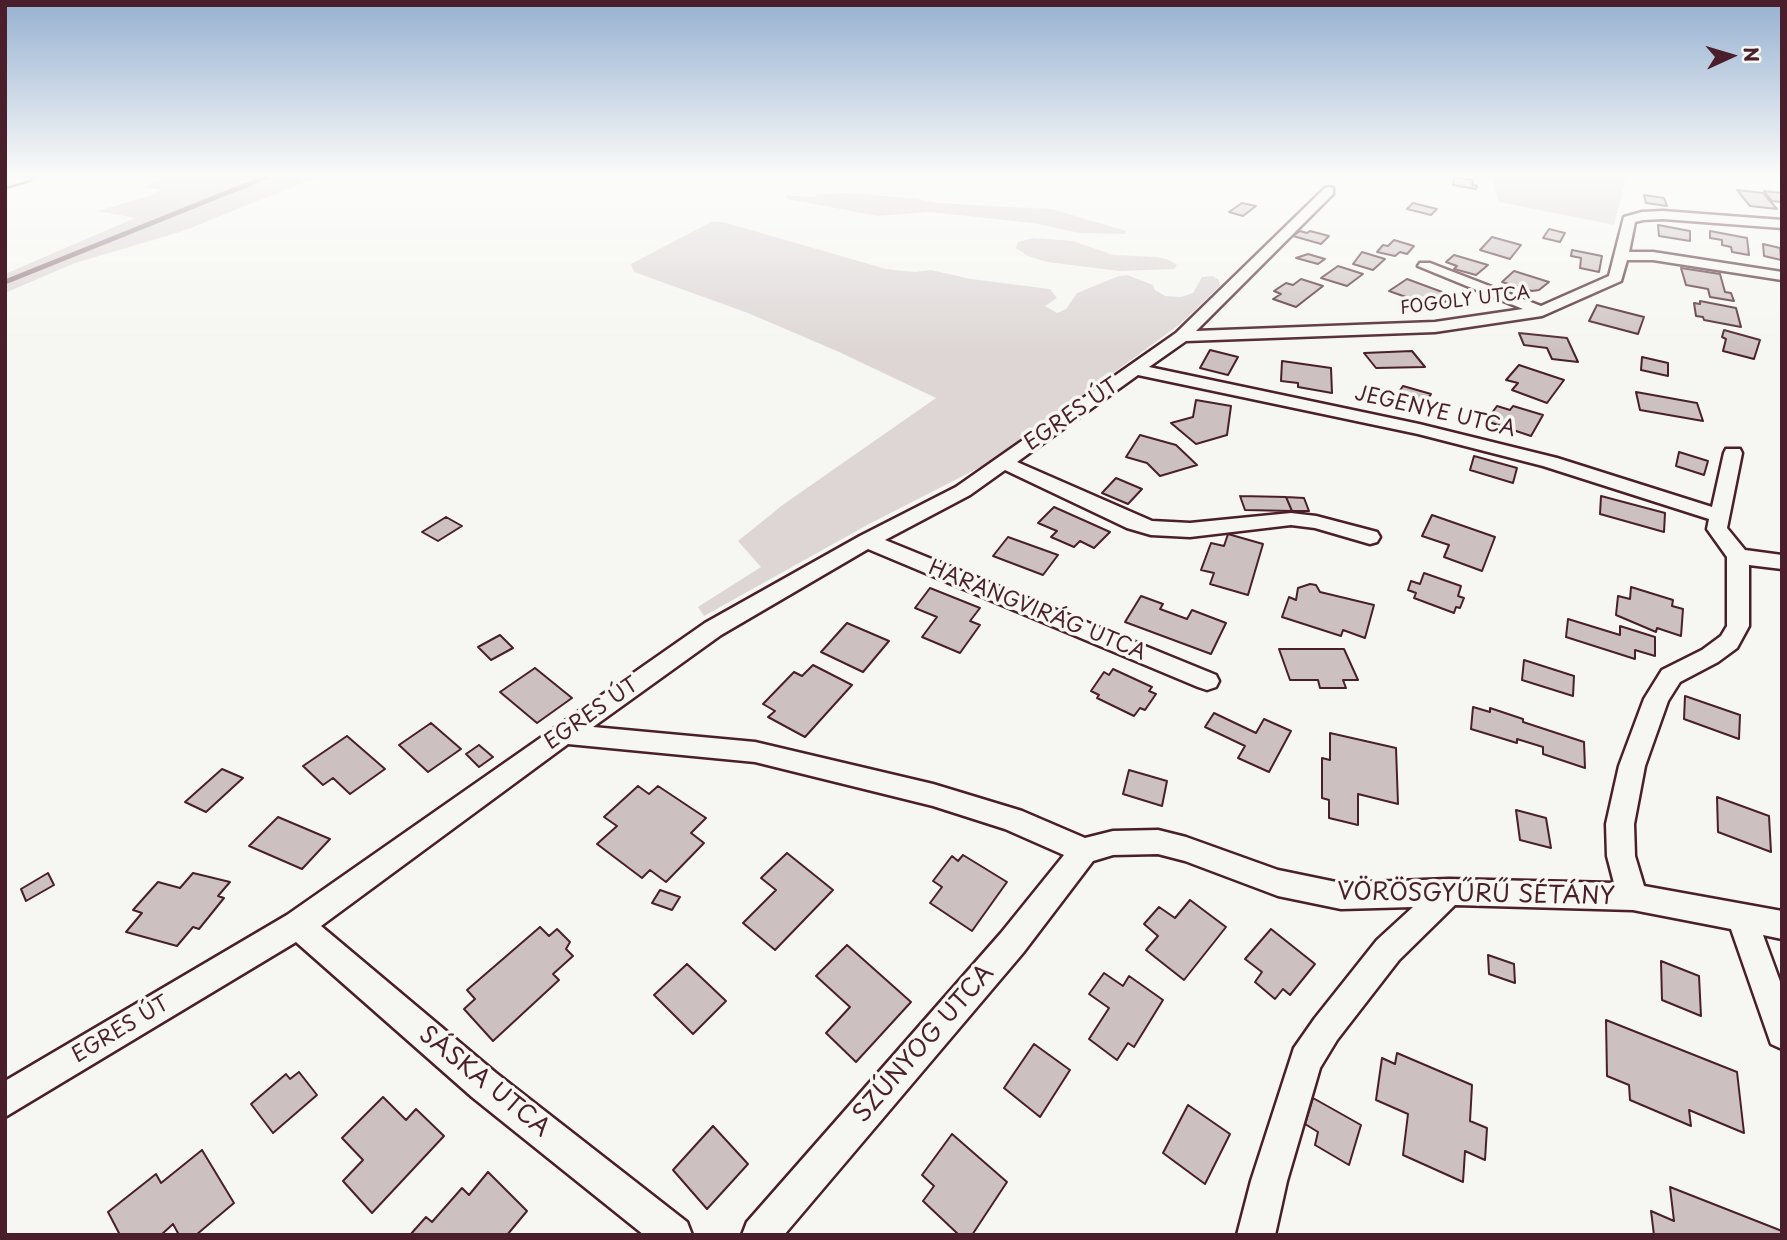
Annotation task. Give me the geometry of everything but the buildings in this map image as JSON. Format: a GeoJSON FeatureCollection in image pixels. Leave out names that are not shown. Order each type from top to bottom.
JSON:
{"type":"FeatureCollection","features":[{"type":"Feature","properties":{"kind":"street","name":"EGRES ÚT"},"geometry":{"type":"LineString","coordinates":[[5,1100],[298,925],[713,629],[867,541],[963,491],[1182,337],[1285,235]]}},
{"type":"Feature","properties":{"kind":"street","name":"FOGOLY UTCA"},"geometry":{"type":"LineString","coordinates":[[1182,337],[1435,327],[1542,311],[1616,278],[1626,235]]}},
{"type":"Feature","properties":{"kind":"street"},"geometry":{"type":"LineString","coordinates":[[1621,256],[1653,256],[1782,276]]}},
{"type":"Feature","properties":{"kind":"street"},"geometry":{"type":"LineString","coordinates":[[1425,266],[1542,311]]}},
{"type":"Feature","properties":{"kind":"street","name":"JEGENYE UTCA"},"geometry":{"type":"LineString","coordinates":[[1135,369],[1419,429],[1537,459],[1720,516]]}},
{"type":"Feature","properties":{"kind":"street"},"geometry":{"type":"LineString","coordinates":[[1633,897],[1621,856],[1620,824],[1632,766],[1656,699],[1671,676],[1710,656],[1729,642],[1738,626],[1738,556],[1717,529],[1733,453]]}},
{"type":"Feature","properties":{"kind":"street"},"geometry":{"type":"LineString","coordinates":[[1003,463],[1134,523],[1151,528],[1190,530],[1292,519],[1316,522],[1370,537]]}},
{"type":"Feature","properties":{"kind":"street","name":"HARANGVIRÁG UTCA"},"geometry":{"type":"LineString","coordinates":[[867,541],[1207,681]]}},
{"type":"Feature","properties":{"kind":"street"},"geometry":{"type":"LineString","coordinates":[[1738,556],[1782,562]]}},
{"type":"Feature","properties":{"kind":"street"},"geometry":{"type":"LineString","coordinates":[[564,734],[667,742],[781,758],[933,795],[1012,819],[1084,851]]}},
{"type":"Feature","properties":{"kind":"street","name":"VÖRÖSGYŰRŰ SÉTÁNY"},"geometry":{"type":"LineString","coordinates":[[1084,851],[1113,843],[1158,842],[1186,849],[1278,883],[1341,896],[1449,892],[1633,897],[1782,925]]}},
{"type":"Feature","properties":{"kind":"street","name":"SZÚNYOG UTCA"},"geometry":{"type":"LineString","coordinates":[[760,1235],[1012,943],[1084,851]]}},
{"type":"Feature","properties":{"kind":"street"},"geometry":{"type":"LineString","coordinates":[[1256,1235],[1269,1181],[1306,1060],[1325,1029],[1388,950],[1449,892]]}},
{"type":"Feature","properties":{"kind":"street"},"geometry":{"type":"LineString","coordinates":[[1742,918],[1782,1033]]}},
{"type":"Feature","properties":{"kind":"street","name":"SÁSKA UTCA"},"geometry":{"type":"LineString","coordinates":[[298,925],[484,1084],[674,1235]]}},
{"type":"Feature","properties":{"kind":"shaded area"},"geometry":{"type":"Polygon","coordinates":[[[96,235],[170,235],[75,263],[5,293],[5,274],[96,235]]]}},
{"type":"Feature","properties":{"kind":"shaded area"},"geometry":{"type":"Polygon","coordinates":[[[686,235],[768,235],[886,269],[915,272],[931,270],[971,279],[1050,289],[1057,298],[1045,306],[1057,313],[1066,309],[1077,293],[1119,276],[1127,275],[1153,285],[1155,290],[1165,296],[1181,297],[1193,293],[1202,277],[1213,276],[1219,280],[1220,286],[1180,324],[996,459],[869,524],[704,616],[698,607],[761,567],[738,541],[784,504],[936,398],[748,313],[634,272],[631,264],[686,235]]]}},
{"type":"Feature","properties":{"kind":"shaded area"},"geometry":{"type":"Polygon","coordinates":[[[1033,238],[1073,241],[1113,255],[1157,257],[1177,265],[1174,269],[1120,271],[1047,262],[1028,256],[1016,248],[1018,242],[1033,238]]]}},
{"type":"Feature","properties":{"kind":"waterway"},"geometry":{"type":"LineString","coordinates":[[5,282],[122,235]]}}]}
